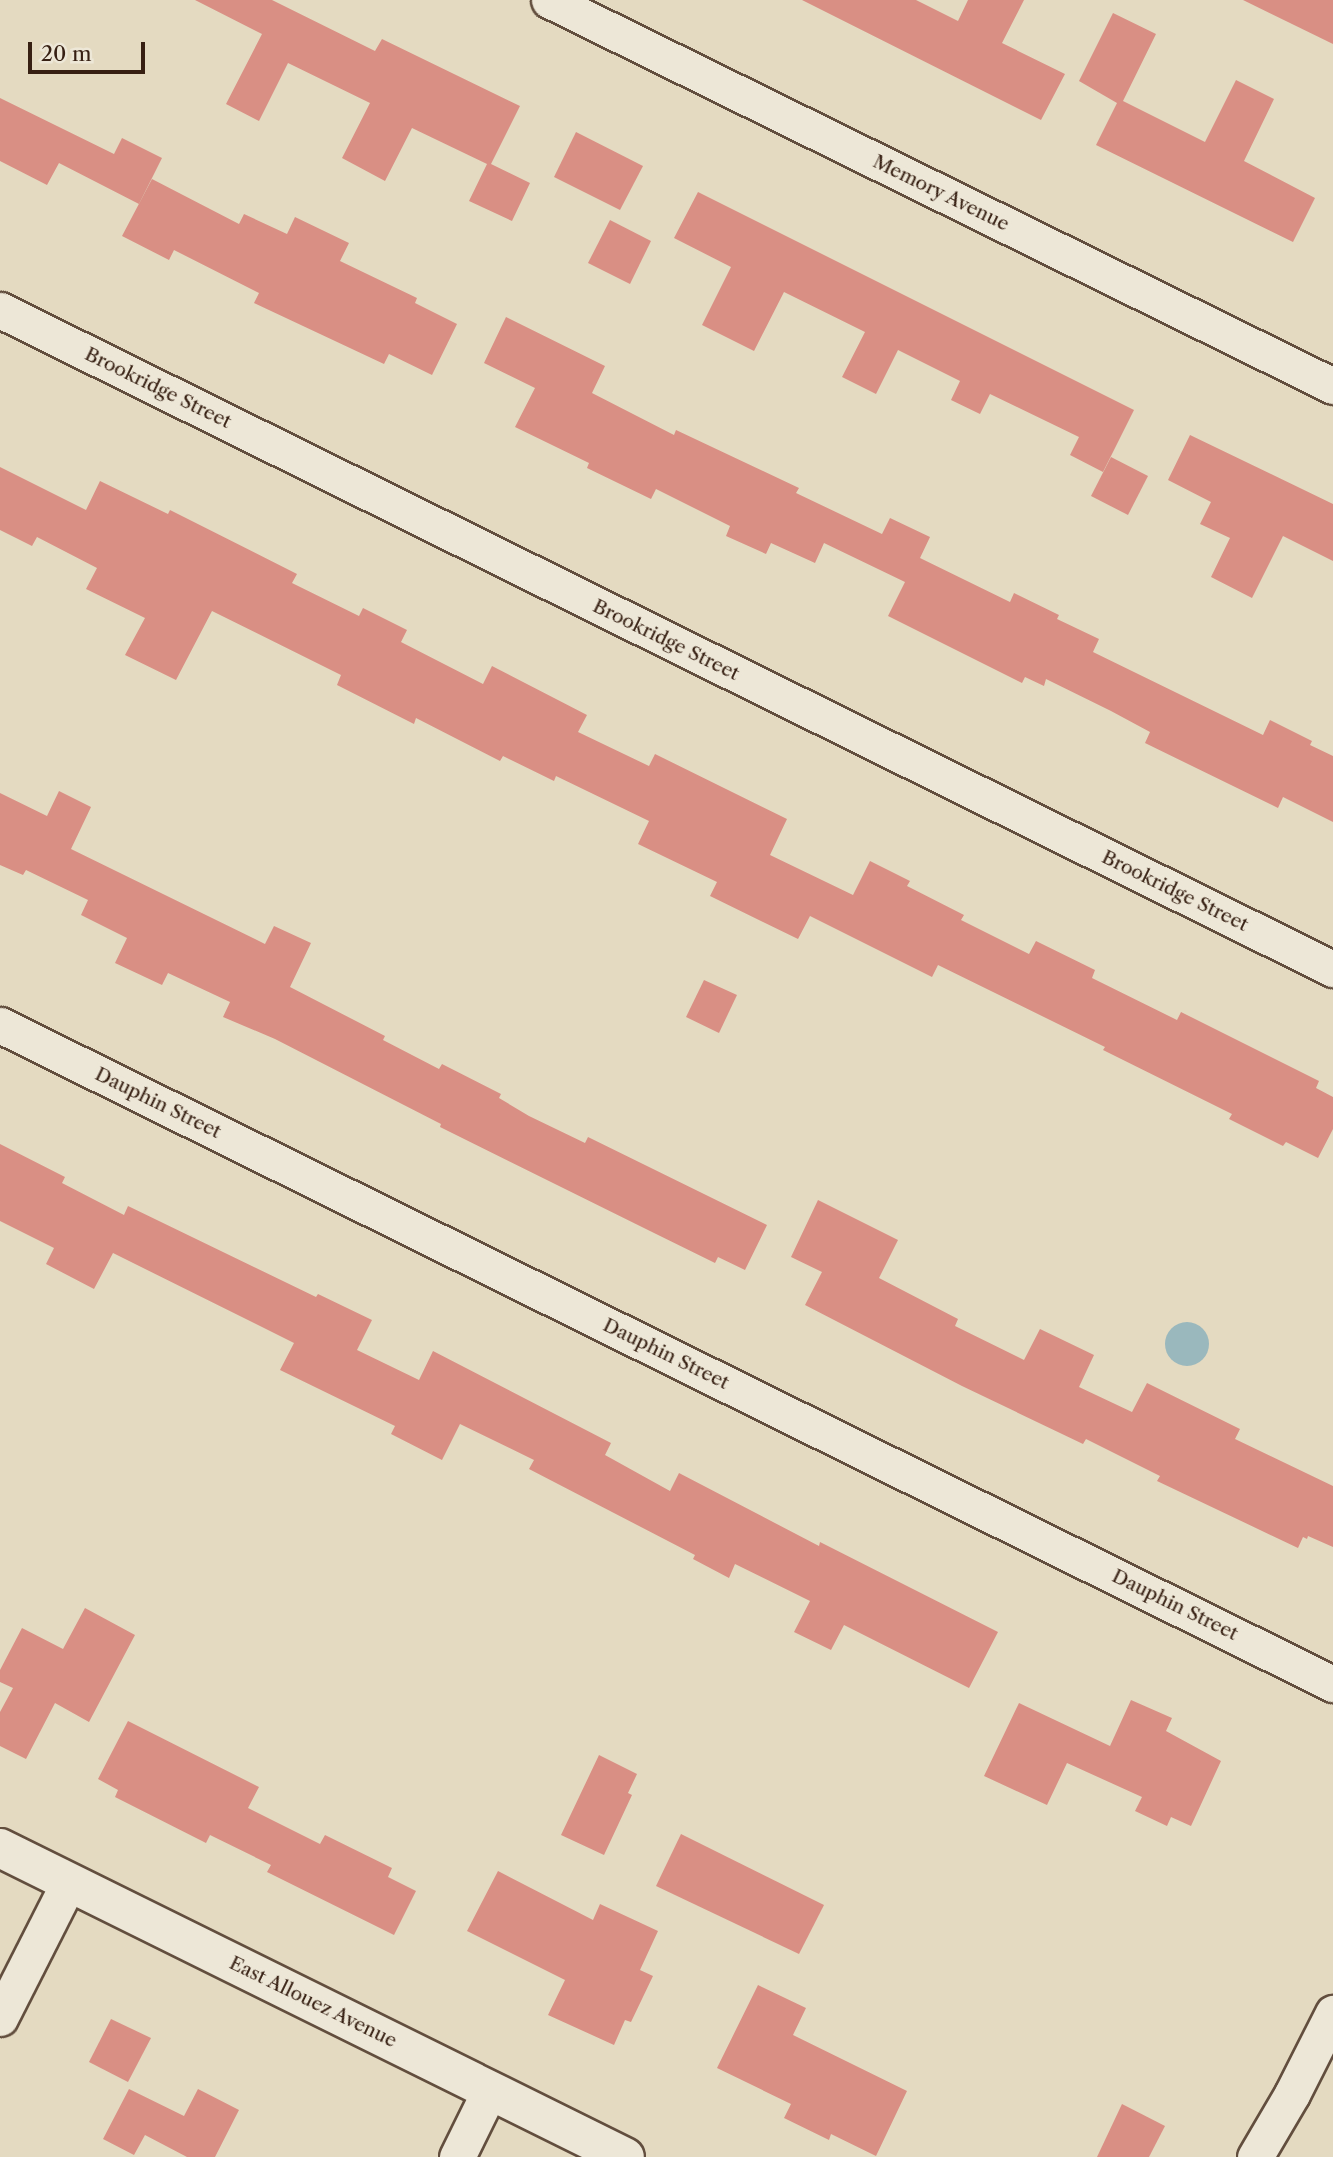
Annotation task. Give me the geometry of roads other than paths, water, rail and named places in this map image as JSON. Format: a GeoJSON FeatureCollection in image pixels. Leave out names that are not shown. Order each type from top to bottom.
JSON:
{"type":"FeatureCollection","features":[{"type":"Feature","properties":{"kind":"street","name":"Memory Avenue"},"geometry":{"type":"LineString","coordinates":[[549,0],[1333,386]]}},
{"type":"Feature","properties":{"kind":"street","name":"Brookridge Street"},"geometry":{"type":"LineString","coordinates":[[0,310],[1333,969]]}},
{"type":"Feature","properties":{"kind":"street","name":"Dauphin Street"},"geometry":{"type":"LineString","coordinates":[[0,1025],[1333,1684]]}},
{"type":"Feature","properties":{"kind":"street","name":"East Allouez Avenue"},"geometry":{"type":"LineString","coordinates":[[0,1848],[625,2157]]}},
{"type":"Feature","properties":{"kind":"street"},"geometry":{"type":"LineString","coordinates":[[0,2018],[69,1882]]}},
{"type":"Feature","properties":{"kind":"street"},"geometry":{"type":"LineString","coordinates":[[1255,2157],[1292,2094],[1333,2013]]}},
{"type":"Feature","properties":{"kind":"street"},"geometry":{"type":"LineString","coordinates":[[457,2157],[490,2090]]}},
{"type":"Feature","properties":{"kind":"water"},"geometry":{"type":"Polygon","coordinates":[[[1187,1322],[1196,1323],[1203,1328],[1208,1335],[1208,1353],[1203,1360],[1196,1365],[1187,1366],[1178,1365],[1171,1360],[1166,1353],[1165,1344],[1166,1335],[1171,1328],[1178,1323],[1187,1322]]]}}]}
